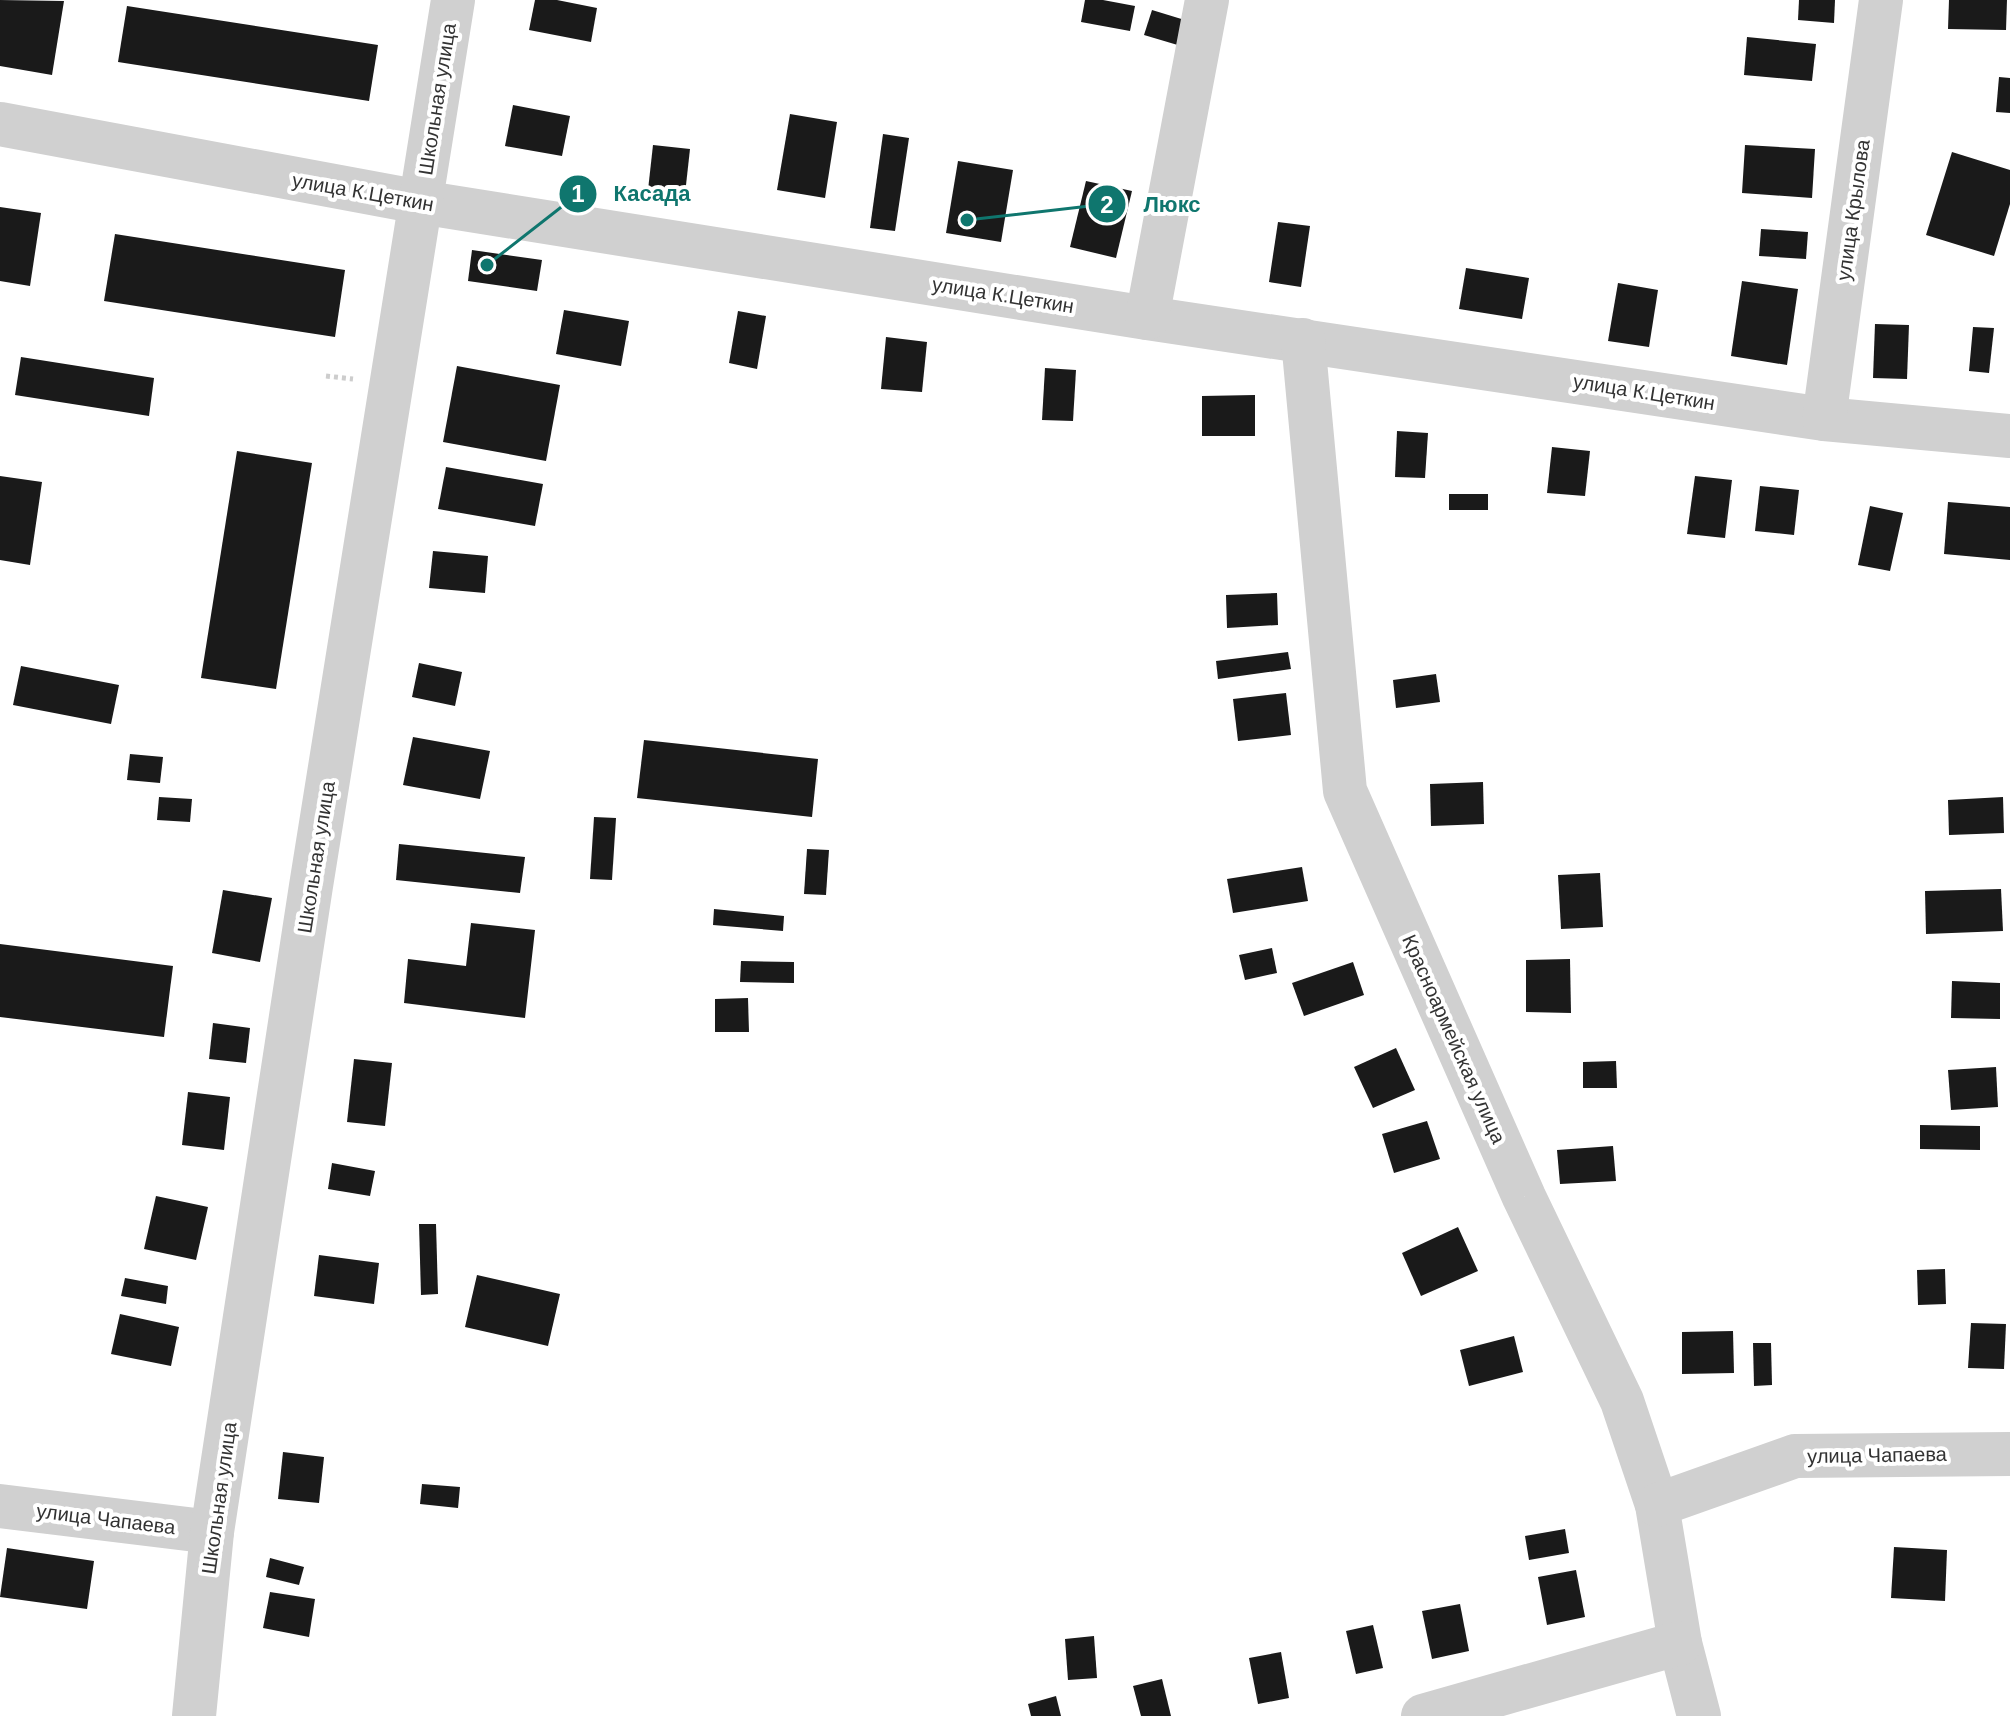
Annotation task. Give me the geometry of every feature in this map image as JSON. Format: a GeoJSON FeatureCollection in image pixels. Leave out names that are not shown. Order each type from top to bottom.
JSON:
{"type":"FeatureCollection","features":[{"type":"Feature","properties":{"kind":"street","name":"Школьная улица"},"geometry":{"type":"LineString","coordinates":[[194,1716],[212,1532],[313,870],[453,0]]}},
{"type":"Feature","properties":{"kind":"street"},"geometry":{"type":"LineString","coordinates":[[1147,318],[1207,0]]}},
{"type":"Feature","properties":{"kind":"street","name":"улица Крылова"},"geometry":{"type":"LineString","coordinates":[[1824,419],[1881,0]]}},
{"type":"Feature","properties":{"kind":"street","name":"улица К.Цеткин"},"geometry":{"type":"LineString","coordinates":[[0,124],[420,202],[1147,318],[1824,419],[2010,436]]}},
{"type":"Feature","properties":{"kind":"street","name":"Красноармейская улица"},"geometry":{"type":"LineString","coordinates":[[1303,340],[1345,791],[1524,1197],[1622,1401],[1657,1505],[1680,1643],[1699,1716]]}},
{"type":"Feature","properties":{"kind":"street","name":"улица Чапаева"},"geometry":{"type":"LineString","coordinates":[[1657,1505],[1795,1456],[2010,1454]]}},
{"type":"Feature","properties":{"kind":"street","name":"улица Чапаева"},"geometry":{"type":"LineString","coordinates":[[0,1506],[212,1532]]}},
{"type":"Feature","properties":{"kind":"street"},"geometry":{"type":"LineString","coordinates":[[1423,1716],[1680,1643]]}},
{"type":"Feature","properties":{"kind":"building"},"geometry":{"type":"Polygon","coordinates":[[[0,0],[64,1],[52,75],[0,66],[0,0]]]}},
{"type":"Feature","properties":{"kind":"building"},"geometry":{"type":"Polygon","coordinates":[[[535,0],[557,0],[597,8],[591,42],[529,30],[535,0]]]}},
{"type":"Feature","properties":{"kind":"building"},"geometry":{"type":"Polygon","coordinates":[[[1085,0],[1135,6],[1130,31],[1081,22],[1085,0]]]}},
{"type":"Feature","properties":{"kind":"building"},"geometry":{"type":"Polygon","coordinates":[[[1799,0],[1835,0],[1834,23],[1798,20],[1799,0]]]}},
{"type":"Feature","properties":{"kind":"building"},"geometry":{"type":"Polygon","coordinates":[[[1949,0],[2007,0],[2006,30],[1948,29],[1949,0]]]}},
{"type":"Feature","properties":{"kind":"building"},"geometry":{"type":"Polygon","coordinates":[[[127,6],[378,45],[369,101],[118,62],[127,6]]]}},
{"type":"Feature","properties":{"kind":"building"},"geometry":{"type":"Polygon","coordinates":[[[1152,10],[1188,21],[1181,46],[1144,35],[1152,10]]]}},
{"type":"Feature","properties":{"kind":"building"},"geometry":{"type":"Polygon","coordinates":[[[1747,37],[1816,44],[1812,81],[1744,75],[1747,37]]]}},
{"type":"Feature","properties":{"kind":"building"},"geometry":{"type":"Polygon","coordinates":[[[1999,77],[2010,78],[2010,113],[1996,112],[1999,77]]]}},
{"type":"Feature","properties":{"kind":"building"},"geometry":{"type":"Polygon","coordinates":[[[513,105],[570,116],[562,156],[505,146],[513,105]]]}},
{"type":"Feature","properties":{"kind":"building"},"geometry":{"type":"Polygon","coordinates":[[[790,114],[837,122],[825,198],[777,190],[790,114]]]}},
{"type":"Feature","properties":{"kind":"building"},"geometry":{"type":"Polygon","coordinates":[[[883,134],[909,138],[895,231],[870,228],[883,134]]]}},
{"type":"Feature","properties":{"kind":"building"},"geometry":{"type":"Polygon","coordinates":[[[653,145],[690,149],[685,194],[648,190],[653,145]]]}},
{"type":"Feature","properties":{"kind":"building"},"geometry":{"type":"Polygon","coordinates":[[[1745,145],[1815,149],[1812,198],[1742,193],[1745,145]]]}},
{"type":"Feature","properties":{"kind":"building"},"geometry":{"type":"Polygon","coordinates":[[[1952,152],[2010,170],[2010,204],[1994,256],[1926,235],[1952,152]]]}},
{"type":"Feature","properties":{"kind":"building"},"geometry":{"type":"Polygon","coordinates":[[[958,161],[1013,170],[1001,242],[946,233],[958,161]]]}},
{"type":"Feature","properties":{"kind":"building"},"geometry":{"type":"Polygon","coordinates":[[[1086,181],[1132,191],[1116,258],[1070,247],[1086,181]]]}},
{"type":"Feature","properties":{"kind":"building"},"geometry":{"type":"Polygon","coordinates":[[[0,207],[41,213],[30,286],[0,281],[0,207]]]}},
{"type":"Feature","properties":{"kind":"building"},"geometry":{"type":"Polygon","coordinates":[[[1278,222],[1310,226],[1301,287],[1269,282],[1278,222]]]}},
{"type":"Feature","properties":{"kind":"building"},"geometry":{"type":"Polygon","coordinates":[[[1761,229],[1808,232],[1806,259],[1759,256],[1761,229]]]}},
{"type":"Feature","properties":{"kind":"building"},"geometry":{"type":"Polygon","coordinates":[[[115,234],[345,270],[335,337],[104,301],[115,234]]]}},
{"type":"Feature","properties":{"kind":"building"},"geometry":{"type":"Polygon","coordinates":[[[472,250],[542,260],[537,291],[468,281],[472,250]]]}},
{"type":"Feature","properties":{"kind":"building"},"geometry":{"type":"Polygon","coordinates":[[[1466,268],[1529,278],[1522,319],[1459,309],[1466,268]]]}},
{"type":"Feature","properties":{"kind":"building"},"geometry":{"type":"Polygon","coordinates":[[[1742,281],[1798,289],[1787,365],[1731,356],[1742,281]]]}},
{"type":"Feature","properties":{"kind":"building"},"geometry":{"type":"Polygon","coordinates":[[[1618,283],[1658,290],[1649,347],[1608,341],[1618,283]]]}},
{"type":"Feature","properties":{"kind":"building"},"geometry":{"type":"Polygon","coordinates":[[[564,310],[629,321],[621,366],[556,354],[564,310]]]}},
{"type":"Feature","properties":{"kind":"building"},"geometry":{"type":"Polygon","coordinates":[[[738,311],[766,316],[757,369],[729,363],[738,311]]]}},
{"type":"Feature","properties":{"kind":"building"},"geometry":{"type":"Polygon","coordinates":[[[1875,324],[1909,325],[1907,379],[1873,378],[1875,324]]]}},
{"type":"Feature","properties":{"kind":"building"},"geometry":{"type":"Polygon","coordinates":[[[1973,327],[1994,328],[1989,373],[1969,371],[1973,327]]]}},
{"type":"Feature","properties":{"kind":"building"},"geometry":{"type":"Polygon","coordinates":[[[886,337],[927,342],[922,392],[881,389],[886,337]]]}},
{"type":"Feature","properties":{"kind":"building"},"geometry":{"type":"Polygon","coordinates":[[[21,357],[154,378],[149,416],[15,395],[21,357]]]}},
{"type":"Feature","properties":{"kind":"building"},"geometry":{"type":"Polygon","coordinates":[[[457,366],[560,385],[546,461],[443,442],[457,366]]]}},
{"type":"Feature","properties":{"kind":"building"},"geometry":{"type":"Polygon","coordinates":[[[1045,368],[1076,370],[1073,421],[1042,420],[1045,368]]]}},
{"type":"Feature","properties":{"kind":"building"},"geometry":{"type":"Polygon","coordinates":[[[1255,395],[1255,436],[1202,436],[1202,396],[1255,395]]]}},
{"type":"Feature","properties":{"kind":"building"},"geometry":{"type":"Polygon","coordinates":[[[1397,431],[1428,433],[1425,478],[1395,477],[1397,431]]]}},
{"type":"Feature","properties":{"kind":"building"},"geometry":{"type":"Polygon","coordinates":[[[1552,447],[1590,451],[1585,496],[1547,493],[1552,447]]]}},
{"type":"Feature","properties":{"kind":"building"},"geometry":{"type":"Polygon","coordinates":[[[237,451],[312,463],[276,689],[201,678],[237,451]]]}},
{"type":"Feature","properties":{"kind":"building"},"geometry":{"type":"Polygon","coordinates":[[[446,467],[543,484],[535,526],[438,509],[446,467]]]}},
{"type":"Feature","properties":{"kind":"building"},"geometry":{"type":"Polygon","coordinates":[[[0,476],[42,482],[30,565],[0,560],[0,476]]]}},
{"type":"Feature","properties":{"kind":"building"},"geometry":{"type":"Polygon","coordinates":[[[1695,476],[1732,480],[1725,538],[1687,534],[1695,476]]]}},
{"type":"Feature","properties":{"kind":"building"},"geometry":{"type":"Polygon","coordinates":[[[1760,486],[1799,490],[1794,535],[1755,531],[1760,486]]]}},
{"type":"Feature","properties":{"kind":"building"},"geometry":{"type":"Polygon","coordinates":[[[1449,494],[1488,494],[1488,510],[1449,510],[1449,494]]]}},
{"type":"Feature","properties":{"kind":"building"},"geometry":{"type":"Polygon","coordinates":[[[1948,502],[2010,507],[2010,560],[1944,554],[1948,502]]]}},
{"type":"Feature","properties":{"kind":"building"},"geometry":{"type":"Polygon","coordinates":[[[1870,506],[1903,513],[1890,571],[1858,565],[1870,506]]]}},
{"type":"Feature","properties":{"kind":"building"},"geometry":{"type":"Polygon","coordinates":[[[433,551],[488,556],[485,593],[429,588],[433,551]]]}},
{"type":"Feature","properties":{"kind":"building"},"geometry":{"type":"Polygon","coordinates":[[[1277,593],[1278,625],[1227,628],[1226,595],[1277,593]]]}},
{"type":"Feature","properties":{"kind":"building"},"geometry":{"type":"Polygon","coordinates":[[[1288,652],[1291,669],[1218,679],[1216,661],[1288,652]]]}},
{"type":"Feature","properties":{"kind":"building"},"geometry":{"type":"Polygon","coordinates":[[[419,663],[462,672],[455,706],[412,697],[419,663]]]}},
{"type":"Feature","properties":{"kind":"building"},"geometry":{"type":"Polygon","coordinates":[[[21,666],[119,685],[111,724],[13,705],[21,666]]]}},
{"type":"Feature","properties":{"kind":"building"},"geometry":{"type":"Polygon","coordinates":[[[1436,674],[1440,702],[1396,708],[1393,680],[1436,674]]]}},
{"type":"Feature","properties":{"kind":"building"},"geometry":{"type":"Polygon","coordinates":[[[1286,693],[1291,735],[1238,741],[1233,699],[1286,693]]]}},
{"type":"Feature","properties":{"kind":"building"},"geometry":{"type":"Polygon","coordinates":[[[413,737],[490,751],[480,799],[403,785],[413,737]]]}},
{"type":"Feature","properties":{"kind":"building"},"geometry":{"type":"Polygon","coordinates":[[[644,740],[818,759],[812,817],[637,798],[644,740]]]}},
{"type":"Feature","properties":{"kind":"building"},"geometry":{"type":"Polygon","coordinates":[[[130,754],[163,757],[160,783],[127,780],[130,754]]]}},
{"type":"Feature","properties":{"kind":"building"},"geometry":{"type":"Polygon","coordinates":[[[1483,782],[1484,824],[1431,826],[1430,784],[1483,782]]]}},
{"type":"Feature","properties":{"kind":"building"},"geometry":{"type":"Polygon","coordinates":[[[159,797],[192,799],[190,822],[157,820],[159,797]]]}},
{"type":"Feature","properties":{"kind":"building"},"geometry":{"type":"Polygon","coordinates":[[[2003,797],[2004,833],[1949,835],[1948,800],[2003,797]]]}},
{"type":"Feature","properties":{"kind":"building"},"geometry":{"type":"Polygon","coordinates":[[[594,817],[616,818],[612,880],[590,879],[594,817]]]}},
{"type":"Feature","properties":{"kind":"building"},"geometry":{"type":"Polygon","coordinates":[[[399,844],[525,857],[520,893],[396,880],[399,844]]]}},
{"type":"Feature","properties":{"kind":"building"},"geometry":{"type":"Polygon","coordinates":[[[807,849],[829,850],[826,895],[804,894],[807,849]]]}},
{"type":"Feature","properties":{"kind":"building"},"geometry":{"type":"Polygon","coordinates":[[[1302,867],[1308,901],[1233,913],[1227,879],[1302,867]]]}},
{"type":"Feature","properties":{"kind":"building"},"geometry":{"type":"Polygon","coordinates":[[[1600,873],[1603,927],[1561,929],[1558,875],[1600,873]]]}},
{"type":"Feature","properties":{"kind":"building"},"geometry":{"type":"Polygon","coordinates":[[[2001,889],[2003,931],[1926,934],[1925,891],[2001,889]]]}},
{"type":"Feature","properties":{"kind":"building"},"geometry":{"type":"Polygon","coordinates":[[[223,890],[272,898],[260,962],[212,953],[223,890]]]}},
{"type":"Feature","properties":{"kind":"building"},"geometry":{"type":"Polygon","coordinates":[[[714,909],[784,916],[783,931],[713,925],[714,909]]]}},
{"type":"Feature","properties":{"kind":"building"},"geometry":{"type":"Polygon","coordinates":[[[471,923],[535,930],[525,1018],[404,1003],[408,959],[466,966],[471,923]]]}},
{"type":"Feature","properties":{"kind":"building"},"geometry":{"type":"Polygon","coordinates":[[[0,944],[173,966],[164,1037],[0,1017],[0,944]]]}},
{"type":"Feature","properties":{"kind":"building"},"geometry":{"type":"Polygon","coordinates":[[[1272,948],[1277,973],[1245,980],[1239,955],[1272,948]]]}},
{"type":"Feature","properties":{"kind":"building"},"geometry":{"type":"Polygon","coordinates":[[[1570,959],[1571,1013],[1526,1012],[1526,960],[1570,959]]]}},
{"type":"Feature","properties":{"kind":"building"},"geometry":{"type":"Polygon","coordinates":[[[741,961],[794,962],[794,983],[740,982],[741,961]]]}},
{"type":"Feature","properties":{"kind":"building"},"geometry":{"type":"Polygon","coordinates":[[[1353,962],[1364,995],[1304,1016],[1292,983],[1353,962]]]}},
{"type":"Feature","properties":{"kind":"building"},"geometry":{"type":"Polygon","coordinates":[[[1952,981],[2000,983],[2000,1019],[1951,1018],[1952,981]]]}},
{"type":"Feature","properties":{"kind":"building"},"geometry":{"type":"Polygon","coordinates":[[[748,998],[749,1032],[715,1032],[715,999],[748,998]]]}},
{"type":"Feature","properties":{"kind":"building"},"geometry":{"type":"Polygon","coordinates":[[[213,1023],[250,1028],[246,1063],[209,1059],[213,1023]]]}},
{"type":"Feature","properties":{"kind":"building"},"geometry":{"type":"Polygon","coordinates":[[[1396,1048],[1415,1090],[1373,1108],[1354,1067],[1396,1048]]]}},
{"type":"Feature","properties":{"kind":"building"},"geometry":{"type":"Polygon","coordinates":[[[354,1059],[392,1063],[385,1126],[347,1122],[354,1059]]]}},
{"type":"Feature","properties":{"kind":"building"},"geometry":{"type":"Polygon","coordinates":[[[1616,1061],[1617,1088],[1583,1088],[1583,1062],[1616,1061]]]}},
{"type":"Feature","properties":{"kind":"building"},"geometry":{"type":"Polygon","coordinates":[[[1996,1067],[1998,1107],[1951,1110],[1948,1070],[1996,1067]]]}},
{"type":"Feature","properties":{"kind":"building"},"geometry":{"type":"Polygon","coordinates":[[[188,1092],[230,1097],[224,1150],[182,1145],[188,1092]]]}},
{"type":"Feature","properties":{"kind":"building"},"geometry":{"type":"Polygon","coordinates":[[[1427,1121],[1440,1159],[1394,1173],[1382,1134],[1427,1121]]]}},
{"type":"Feature","properties":{"kind":"building"},"geometry":{"type":"Polygon","coordinates":[[[1920,1125],[1980,1126],[1980,1150],[1920,1149],[1920,1125]]]}},
{"type":"Feature","properties":{"kind":"building"},"geometry":{"type":"Polygon","coordinates":[[[1613,1146],[1616,1181],[1560,1184],[1557,1150],[1613,1146]]]}},
{"type":"Feature","properties":{"kind":"building"},"geometry":{"type":"Polygon","coordinates":[[[332,1163],[375,1171],[370,1196],[328,1189],[332,1163]]]}},
{"type":"Feature","properties":{"kind":"building"},"geometry":{"type":"Polygon","coordinates":[[[156,1196],[208,1207],[196,1260],[144,1249],[156,1196]]]}},
{"type":"Feature","properties":{"kind":"building"},"geometry":{"type":"Polygon","coordinates":[[[419,1224],[436,1224],[438,1294],[421,1295],[419,1224]]]}},
{"type":"Feature","properties":{"kind":"building"},"geometry":{"type":"Polygon","coordinates":[[[1458,1227],[1478,1271],[1421,1296],[1402,1253],[1458,1227]]]}},
{"type":"Feature","properties":{"kind":"building"},"geometry":{"type":"Polygon","coordinates":[[[319,1255],[379,1263],[374,1304],[314,1296],[319,1255]]]}},
{"type":"Feature","properties":{"kind":"building"},"geometry":{"type":"Polygon","coordinates":[[[1945,1269],[1946,1304],[1918,1305],[1917,1270],[1945,1269]]]}},
{"type":"Feature","properties":{"kind":"building"},"geometry":{"type":"Polygon","coordinates":[[[477,1275],[560,1294],[548,1346],[465,1327],[477,1275]]]}},
{"type":"Feature","properties":{"kind":"building"},"geometry":{"type":"Polygon","coordinates":[[[125,1278],[168,1286],[166,1304],[121,1296],[125,1278]]]}},
{"type":"Feature","properties":{"kind":"building"},"geometry":{"type":"Polygon","coordinates":[[[120,1314],[179,1327],[171,1366],[111,1354],[120,1314]]]}},
{"type":"Feature","properties":{"kind":"building"},"geometry":{"type":"Polygon","coordinates":[[[1971,1323],[2006,1324],[2004,1369],[1968,1368],[1971,1323]]]}},
{"type":"Feature","properties":{"kind":"building"},"geometry":{"type":"Polygon","coordinates":[[[1733,1331],[1734,1373],[1682,1374],[1682,1332],[1733,1331]]]}},
{"type":"Feature","properties":{"kind":"building"},"geometry":{"type":"Polygon","coordinates":[[[1514,1336],[1523,1372],[1469,1386],[1460,1350],[1514,1336]]]}},
{"type":"Feature","properties":{"kind":"building"},"geometry":{"type":"Polygon","coordinates":[[[1753,1343],[1771,1343],[1772,1385],[1754,1386],[1753,1343]]]}},
{"type":"Feature","properties":{"kind":"building"},"geometry":{"type":"Polygon","coordinates":[[[283,1452],[324,1457],[319,1503],[278,1499],[283,1452]]]}},
{"type":"Feature","properties":{"kind":"building"},"geometry":{"type":"Polygon","coordinates":[[[422,1484],[460,1487],[458,1508],[420,1504],[422,1484]]]}},
{"type":"Feature","properties":{"kind":"building"},"geometry":{"type":"Polygon","coordinates":[[[1565,1529],[1569,1553],[1529,1560],[1525,1536],[1565,1529]]]}},
{"type":"Feature","properties":{"kind":"building"},"geometry":{"type":"Polygon","coordinates":[[[1894,1547],[1947,1550],[1945,1601],[1891,1598],[1894,1547]]]}},
{"type":"Feature","properties":{"kind":"building"},"geometry":{"type":"Polygon","coordinates":[[[7,1548],[94,1561],[87,1609],[0,1597],[7,1548]]]}},
{"type":"Feature","properties":{"kind":"building"},"geometry":{"type":"Polygon","coordinates":[[[270,1558],[304,1567],[299,1585],[266,1577],[270,1558]]]}},
{"type":"Feature","properties":{"kind":"building"},"geometry":{"type":"Polygon","coordinates":[[[1576,1570],[1585,1617],[1547,1625],[1538,1577],[1576,1570]]]}},
{"type":"Feature","properties":{"kind":"building"},"geometry":{"type":"Polygon","coordinates":[[[270,1592],[315,1599],[309,1637],[263,1628],[270,1592]]]}},
{"type":"Feature","properties":{"kind":"building"},"geometry":{"type":"Polygon","coordinates":[[[1460,1604],[1469,1651],[1432,1659],[1422,1611],[1460,1604]]]}},
{"type":"Feature","properties":{"kind":"building"},"geometry":{"type":"Polygon","coordinates":[[[1373,1625],[1383,1668],[1356,1674],[1346,1631],[1373,1625]]]}},
{"type":"Feature","properties":{"kind":"building"},"geometry":{"type":"Polygon","coordinates":[[[1094,1636],[1097,1678],[1068,1680],[1065,1639],[1094,1636]]]}},
{"type":"Feature","properties":{"kind":"building"},"geometry":{"type":"Polygon","coordinates":[[[1281,1652],[1289,1698],[1258,1704],[1249,1658],[1281,1652]]]}},
{"type":"Feature","properties":{"kind":"building"},"geometry":{"type":"Polygon","coordinates":[[[1162,1679],[1171,1716],[1141,1716],[1133,1686],[1162,1679]]]}},
{"type":"Feature","properties":{"kind":"building"},"geometry":{"type":"Polygon","coordinates":[[[1056,1696],[1061,1716],[1031,1716],[1028,1704],[1056,1696]]]}},
{"type":"Feature","properties":{"kind":"place","name":"Люкс"},"geometry":{"type":"Point","coordinates":[967,220]}},
{"type":"Feature","properties":{"kind":"place","name":"Касада"},"geometry":{"type":"Point","coordinates":[487,265]}}]}
